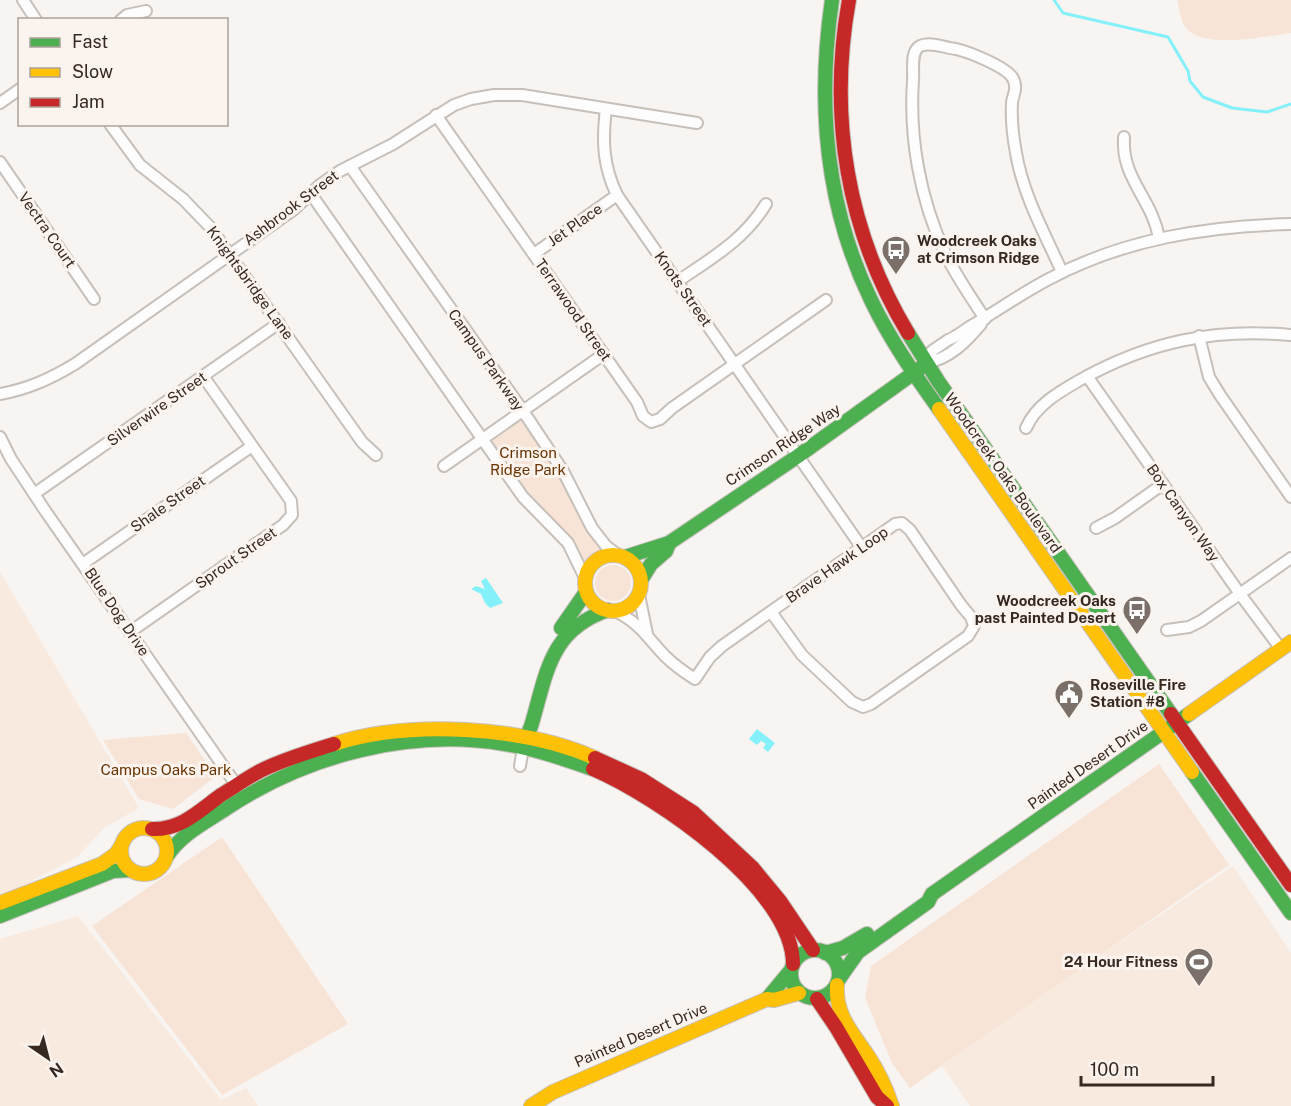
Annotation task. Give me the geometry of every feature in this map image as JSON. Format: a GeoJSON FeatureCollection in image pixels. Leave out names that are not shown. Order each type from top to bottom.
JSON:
{"type":"FeatureCollection","features":[{"type":"Feature","properties":{"kind":"street"},"geometry":{"type":"LineString","coordinates":[[23,0],[35,18]]}},
{"type":"Feature","properties":{"kind":"street","name":"Woodcreek Oaks Boulevard"},"geometry":{"type":"LineString","coordinates":[[832,0],[823,71],[824,108],[831,169],[851,252],[880,319],[914,373],[1291,913]]}},
{"type":"Feature","properties":{"kind":"street","name":"Woodcreek Oaks Boulevard"},"geometry":{"type":"LineString","coordinates":[[849,0],[840,73],[842,127],[847,167],[859,220],[879,278],[896,314],[927,363],[1291,885]]}},
{"type":"Feature","properties":{"kind":"street"},"geometry":{"type":"LineString","coordinates":[[123,18],[127,15],[146,11]]}},
{"type":"Feature","properties":{"kind":"street"},"geometry":{"type":"LineString","coordinates":[[985,319],[945,252],[918,172],[913,134],[912,95],[913,55],[917,48],[926,44],[964,51],[980,57],[1008,73],[1013,79],[1016,88],[1012,101],[1012,125],[1016,154],[1031,203],[1062,272]]}},
{"type":"Feature","properties":{"kind":"street"},"geometry":{"type":"LineString","coordinates":[[0,103],[18,90]]}},
{"type":"Feature","properties":{"kind":"street","name":"Ashbrook Street"},"geometry":{"type":"LineString","coordinates":[[0,394],[23,390],[59,374],[293,210],[320,185],[350,166],[393,144],[454,105],[471,99],[508,94],[697,123]]}},
{"type":"Feature","properties":{"kind":"street","name":"Knots Street"},"geometry":{"type":"LineString","coordinates":[[606,109],[603,142],[605,162],[617,195],[862,548]]}},
{"type":"Feature","properties":{"kind":"street","name":"Terrawood Street"},"geometry":{"type":"LineString","coordinates":[[436,115],[604,354],[637,402],[643,416],[651,422],[660,419],[672,408],[734,365]]}},
{"type":"Feature","properties":{"kind":"street","name":"Knightsbridge Lane"},"geometry":{"type":"LineString","coordinates":[[111,126],[140,165],[197,212],[230,254],[363,442],[376,455]]}},
{"type":"Feature","properties":{"kind":"street"},"geometry":{"type":"LineString","coordinates":[[1124,137],[1125,162],[1130,176],[1148,205],[1159,238]]}},
{"type":"Feature","properties":{"kind":"street","name":"Vectra Court"},"geometry":{"type":"LineString","coordinates":[[0,162],[94,299]]}},
{"type":"Feature","properties":{"kind":"street","name":"Campus Parkway"},"geometry":{"type":"LineString","coordinates":[[350,166],[523,411],[563,471],[592,528],[606,546],[622,556]]}},
{"type":"Feature","properties":{"kind":"street"},"geometry":{"type":"LineString","coordinates":[[311,194],[523,497],[568,543],[585,578]]}},
{"type":"Feature","properties":{"kind":"street","name":"Jet Place"},"geometry":{"type":"LineString","coordinates":[[534,254],[617,195]]}},
{"type":"Feature","properties":{"kind":"street"},"geometry":{"type":"LineString","coordinates":[[678,281],[737,240],[756,220],[766,204]]}},
{"type":"Feature","properties":{"kind":"street"},"geometry":{"type":"LineString","coordinates":[[927,363],[941,360],[956,342],[1018,297],[1062,272],[1099,257],[1159,238],[1197,230],[1291,224]]}},
{"type":"Feature","properties":{"kind":"street"},"geometry":{"type":"LineString","coordinates":[[734,365],[826,300]]}},
{"type":"Feature","properties":{"kind":"street","name":"Silverwire Street"},"geometry":{"type":"LineString","coordinates":[[34,494],[279,323]]}},
{"type":"Feature","properties":{"kind":"street"},"geometry":{"type":"LineString","coordinates":[[1026,428],[1030,418],[1039,408],[1087,376],[1111,363],[1144,350],[1199,336],[1258,332],[1291,335]]}},
{"type":"Feature","properties":{"kind":"street"},"geometry":{"type":"LineString","coordinates":[[1199,336],[1209,377],[1291,497]]}},
{"type":"Feature","properties":{"kind":"street"},"geometry":{"type":"LineString","coordinates":[[444,466],[604,354]]}},
{"type":"Feature","properties":{"kind":"street","name":"Crimson Ridge Way"},"geometry":{"type":"LineString","coordinates":[[622,556],[644,554],[660,544],[669,543],[798,456],[927,363]]}},
{"type":"Feature","properties":{"kind":"street","name":"Sprout Street"},"geometry":{"type":"LineString","coordinates":[[130,632],[289,519],[293,510],[291,501],[203,376]]}},
{"type":"Feature","properties":{"kind":"street","name":"Box Canyon Way"},"geometry":{"type":"LineString","coordinates":[[1087,376],[1240,594],[1286,645]]}},
{"type":"Feature","properties":{"kind":"street","name":"Blue Dog Drive"},"geometry":{"type":"LineString","coordinates":[[0,436],[10,459],[237,786]]}},
{"type":"Feature","properties":{"kind":"street","name":"Shale Street"},"geometry":{"type":"LineString","coordinates":[[84,563],[252,446]]}},
{"type":"Feature","properties":{"kind":"street"},"geometry":{"type":"LineString","coordinates":[[1096,528],[1115,518],[1163,484]]}},
{"type":"Feature","properties":{"kind":"street","name":"Brave Hawk Loop"},"geometry":{"type":"LineString","coordinates":[[647,634],[664,655],[695,679],[710,657],[771,612],[895,524],[902,523],[910,530],[971,616],[974,626],[968,636],[864,707],[852,702],[802,655],[771,612]]}},
{"type":"Feature","properties":{"kind":"street","name":"Crimson Ridge Way"},"geometry":{"type":"LineString","coordinates":[[641,580],[651,564],[666,551],[669,543]]}},
{"type":"Feature","properties":{"kind":"street"},"geometry":{"type":"LineString","coordinates":[[611,554],[622,556],[636,566],[641,580],[639,595],[647,634],[632,621],[594,604],[586,592],[587,570],[597,559],[611,554]]}},
{"type":"Feature","properties":{"kind":"street"},"geometry":{"type":"LineString","coordinates":[[1167,630],[1195,624],[1291,558]]}},
{"type":"Feature","properties":{"kind":"street"},"geometry":{"type":"LineString","coordinates":[[520,766],[527,703],[541,660],[586,592]]}},
{"type":"Feature","properties":{"kind":"street"},"geometry":{"type":"LineString","coordinates":[[524,742],[531,726],[540,687],[550,663],[567,634],[586,616],[629,606],[639,595]]}},
{"type":"Feature","properties":{"kind":"street","name":"Painted Desert Drive"},"geometry":{"type":"LineString","coordinates":[[819,951],[835,951],[854,943],[924,895],[932,894],[1286,645]]}},
{"type":"Feature","properties":{"kind":"street"},"geometry":{"type":"LineString","coordinates":[[0,903],[102,864],[116,854],[131,832],[141,828],[164,830],[182,824],[237,786],[280,762],[310,750],[392,732],[440,728],[480,729],[524,742],[630,786],[680,818],[708,840],[740,872],[775,915],[792,943],[795,953],[792,983],[799,993],[817,999],[829,994],[840,978]]}},
{"type":"Feature","properties":{"kind":"street"},"geometry":{"type":"LineString","coordinates":[[0,916],[122,869],[141,874],[152,873],[162,866],[179,839],[243,797],[316,763],[410,741],[440,739],[524,742],[569,747],[635,775],[686,807],[722,837],[762,877],[819,951],[835,961],[840,978],[836,997],[843,1020],[851,1034],[860,1043],[888,1090],[892,1106]]}},
{"type":"Feature","properties":{"kind":"street"},"geometry":{"type":"LineString","coordinates":[[152,829],[165,840],[167,856]]}},
{"type":"Feature","properties":{"kind":"street"},"geometry":{"type":"LineString","coordinates":[[121,846],[123,862],[131,870]]}},
{"type":"Feature","properties":{"kind":"street","name":"Painted Desert Drive"},"geometry":{"type":"LineString","coordinates":[[840,978],[858,952],[928,902],[932,894]]}},
{"type":"Feature","properties":{"kind":"street"},"geometry":{"type":"LineString","coordinates":[[792,967],[801,954],[819,951]]}},
{"type":"Feature","properties":{"kind":"street","name":"Painted Desert Drive"},"geometry":{"type":"LineString","coordinates":[[767,999],[770,992],[778,986],[792,967]]}},
{"type":"Feature","properties":{"kind":"street","name":"Painted Desert Drive"},"geometry":{"type":"LineString","coordinates":[[531,1106],[553,1092],[767,999],[774,1000],[799,993]]}},
{"type":"Feature","properties":{"kind":"street"},"geometry":{"type":"LineString","coordinates":[[817,999],[877,1097],[887,1106]]}},
{"type":"Feature","properties":{"kind":"shaded area"},"geometry":{"type":"Polygon","coordinates":[[[0,572],[139,808],[105,827],[77,857],[0,898],[0,572]]]}},
{"type":"Feature","properties":{"kind":"shaded area"},"geometry":{"type":"Polygon","coordinates":[[[1233,866],[1291,953],[1291,1106],[970,1106],[942,1066],[1087,964],[1233,866]]]}},
{"type":"Feature","properties":{"kind":"shaded area"},"geometry":{"type":"Polygon","coordinates":[[[78,916],[221,1100],[246,1088],[258,1106],[0,1106],[0,939],[78,916]]]}},
{"type":"Feature","properties":{"kind":"green space"},"geometry":{"type":"Polygon","coordinates":[[[1177,0],[1291,0],[1291,33],[1232,40],[1202,37],[1190,32],[1183,23],[1177,0]]]}},
{"type":"Feature","properties":{"kind":"green space","name":"Crimson Ridge Park"},"geometry":{"type":"Polygon","coordinates":[[[522,420],[557,468],[603,549],[586,565],[572,542],[528,497],[491,443],[493,438],[522,420]]]}},
{"type":"Feature","properties":{"kind":"green space"},"geometry":{"type":"Polygon","coordinates":[[[613,565],[625,571],[631,583],[625,595],[613,601],[601,595],[595,583],[601,571],[613,565]]]}},
{"type":"Feature","properties":{"kind":"green space","name":"Campus Oaks Park"},"geometry":{"type":"Polygon","coordinates":[[[186,733],[216,776],[173,809],[139,799],[103,740],[186,733]]]}},
{"type":"Feature","properties":{"kind":"green space"},"geometry":{"type":"Polygon","coordinates":[[[1159,764],[1229,865],[910,1088],[892,1063],[865,998],[871,966],[1159,764]]]}},
{"type":"Feature","properties":{"kind":"green space"},"geometry":{"type":"Polygon","coordinates":[[[222,837],[348,1024],[222,1095],[92,926],[222,837]]]}},
{"type":"Feature","properties":{"kind":"water"},"geometry":{"type":"Polygon","coordinates":[[[486,578],[503,603],[490,608],[481,594],[471,589],[476,586],[485,589],[481,581],[486,578]]]}},
{"type":"Feature","properties":{"kind":"water"},"geometry":{"type":"Polygon","coordinates":[[[757,729],[775,743],[768,752],[763,748],[766,744],[761,741],[757,745],[749,739],[757,729]]]}},
{"type":"Feature","properties":{"kind":"waterway"},"geometry":{"type":"LineString","coordinates":[[1054,0],[1063,13],[1168,37],[1188,71],[1190,81],[1203,97],[1232,108],[1267,112],[1291,104]]}},
{"type":"Feature","properties":{"kind":"traffic: fast"},"geometry":{"type":"LineString","coordinates":[[832,0],[825,77],[826,115],[834,190],[843,228],[878,314],[902,356],[939,409]]}},
{"type":"Feature","properties":{"kind":"traffic: fast"},"geometry":{"type":"LineString","coordinates":[[908,333],[938,381],[1171,714]]}},
{"type":"Feature","properties":{"kind":"traffic: fast"},"geometry":{"type":"LineString","coordinates":[[625,557],[669,543],[798,456],[922,367]]}},
{"type":"Feature","properties":{"kind":"traffic: fast"},"geometry":{"type":"LineString","coordinates":[[641,580],[651,564],[666,551],[668,546]]}},
{"type":"Feature","properties":{"kind":"traffic: fast"},"geometry":{"type":"LineString","coordinates":[[561,628],[586,592]]}},
{"type":"Feature","properties":{"kind":"traffic: fast"},"geometry":{"type":"LineString","coordinates":[[523,745],[531,726],[547,670],[562,641],[574,629],[608,610]]}},
{"type":"Feature","properties":{"kind":"traffic: fast"},"geometry":{"type":"LineString","coordinates":[[839,979],[858,952],[928,902],[932,894],[1189,714]]}},
{"type":"Feature","properties":{"kind":"traffic: fast"},"geometry":{"type":"LineString","coordinates":[[167,856],[179,841],[194,829],[258,789],[291,773],[360,750],[396,743],[469,740],[528,749],[593,769]]}},
{"type":"Feature","properties":{"kind":"traffic: fast"},"geometry":{"type":"LineString","coordinates":[[1192,772],[1291,913]]}},
{"type":"Feature","properties":{"kind":"traffic: fast"},"geometry":{"type":"LineString","coordinates":[[0,916],[113,871],[131,870]]}},
{"type":"Feature","properties":{"kind":"traffic: fast"},"geometry":{"type":"LineString","coordinates":[[825,953],[843,948],[867,934]]}},
{"type":"Feature","properties":{"kind":"traffic: fast"},"geometry":{"type":"LineString","coordinates":[[810,950],[820,950],[832,957],[839,969],[839,974],[839,979],[832,991],[820,998],[810,998],[795,987],[791,979],[791,969],[802,954],[810,950]]}},
{"type":"Feature","properties":{"kind":"traffic: fast"},"geometry":{"type":"LineString","coordinates":[[767,999],[791,970]]}},
{"type":"Feature","properties":{"kind":"traffic: slow"},"geometry":{"type":"LineString","coordinates":[[939,409],[1192,772]]}},
{"type":"Feature","properties":{"kind":"traffic: slow"},"geometry":{"type":"LineString","coordinates":[[607,555],[619,555],[633,563],[641,577],[641,583],[639,594],[633,603],[619,611],[607,611],[590,599],[585,589],[585,577],[597,560],[607,555]]}},
{"type":"Feature","properties":{"kind":"traffic: slow"},"geometry":{"type":"LineString","coordinates":[[1189,714],[1291,642]]}},
{"type":"Feature","properties":{"kind":"traffic: slow"},"geometry":{"type":"LineString","coordinates":[[334,744],[364,736],[396,732],[431,729],[466,730],[534,739],[566,747],[595,758]]}},
{"type":"Feature","properties":{"kind":"traffic: slow"},"geometry":{"type":"LineString","coordinates":[[144,828],[160,835],[167,851],[160,867],[144,874],[128,867],[121,851],[128,835],[144,828]]}},
{"type":"Feature","properties":{"kind":"traffic: slow"},"geometry":{"type":"LineString","coordinates":[[0,903],[102,864],[116,854],[121,846]]}},
{"type":"Feature","properties":{"kind":"traffic: slow"},"geometry":{"type":"LineString","coordinates":[[837,985],[837,996],[842,1014],[875,1068],[892,1106]]}},
{"type":"Feature","properties":{"kind":"traffic: slow"},"geometry":{"type":"LineString","coordinates":[[531,1106],[553,1092],[767,999],[774,1000],[799,993]]}},
{"type":"Feature","properties":{"kind":"traffic: jam"},"geometry":{"type":"LineString","coordinates":[[849,0],[843,43],[841,87],[842,130],[848,172],[857,214],[870,255],[908,333]]}},
{"type":"Feature","properties":{"kind":"traffic: jam"},"geometry":{"type":"LineString","coordinates":[[1171,714],[1291,885]]}},
{"type":"Feature","properties":{"kind":"traffic: jam"},"geometry":{"type":"LineString","coordinates":[[152,829],[181,823],[221,795],[269,767],[334,744]]}},
{"type":"Feature","properties":{"kind":"traffic: jam"},"geometry":{"type":"LineString","coordinates":[[595,758],[641,779],[694,813],[752,867],[780,901],[813,950]]}},
{"type":"Feature","properties":{"kind":"traffic: jam"},"geometry":{"type":"LineString","coordinates":[[593,769],[651,800],[684,823],[717,848],[746,876],[771,906],[787,935],[793,964]]}},
{"type":"Feature","properties":{"kind":"traffic: jam"},"geometry":{"type":"LineString","coordinates":[[817,999],[877,1097],[887,1106]]}},
{"type":"Feature","properties":{"kind":"place","name":"Woodcreek Oaks at Crimson Ridge"},"geometry":{"type":"Point","coordinates":[896,276]}},
{"type":"Feature","properties":{"kind":"place","name":"Woodcreek Oaks past Painted Desert"},"geometry":{"type":"Point","coordinates":[1137,636]}},
{"type":"Feature","properties":{"kind":"place","name":"Roseville Fire Station #8"},"geometry":{"type":"Point","coordinates":[1069,720]}},
{"type":"Feature","properties":{"kind":"place","name":"24 Hour Fitness"},"geometry":{"type":"Point","coordinates":[1199,988]}}]}
